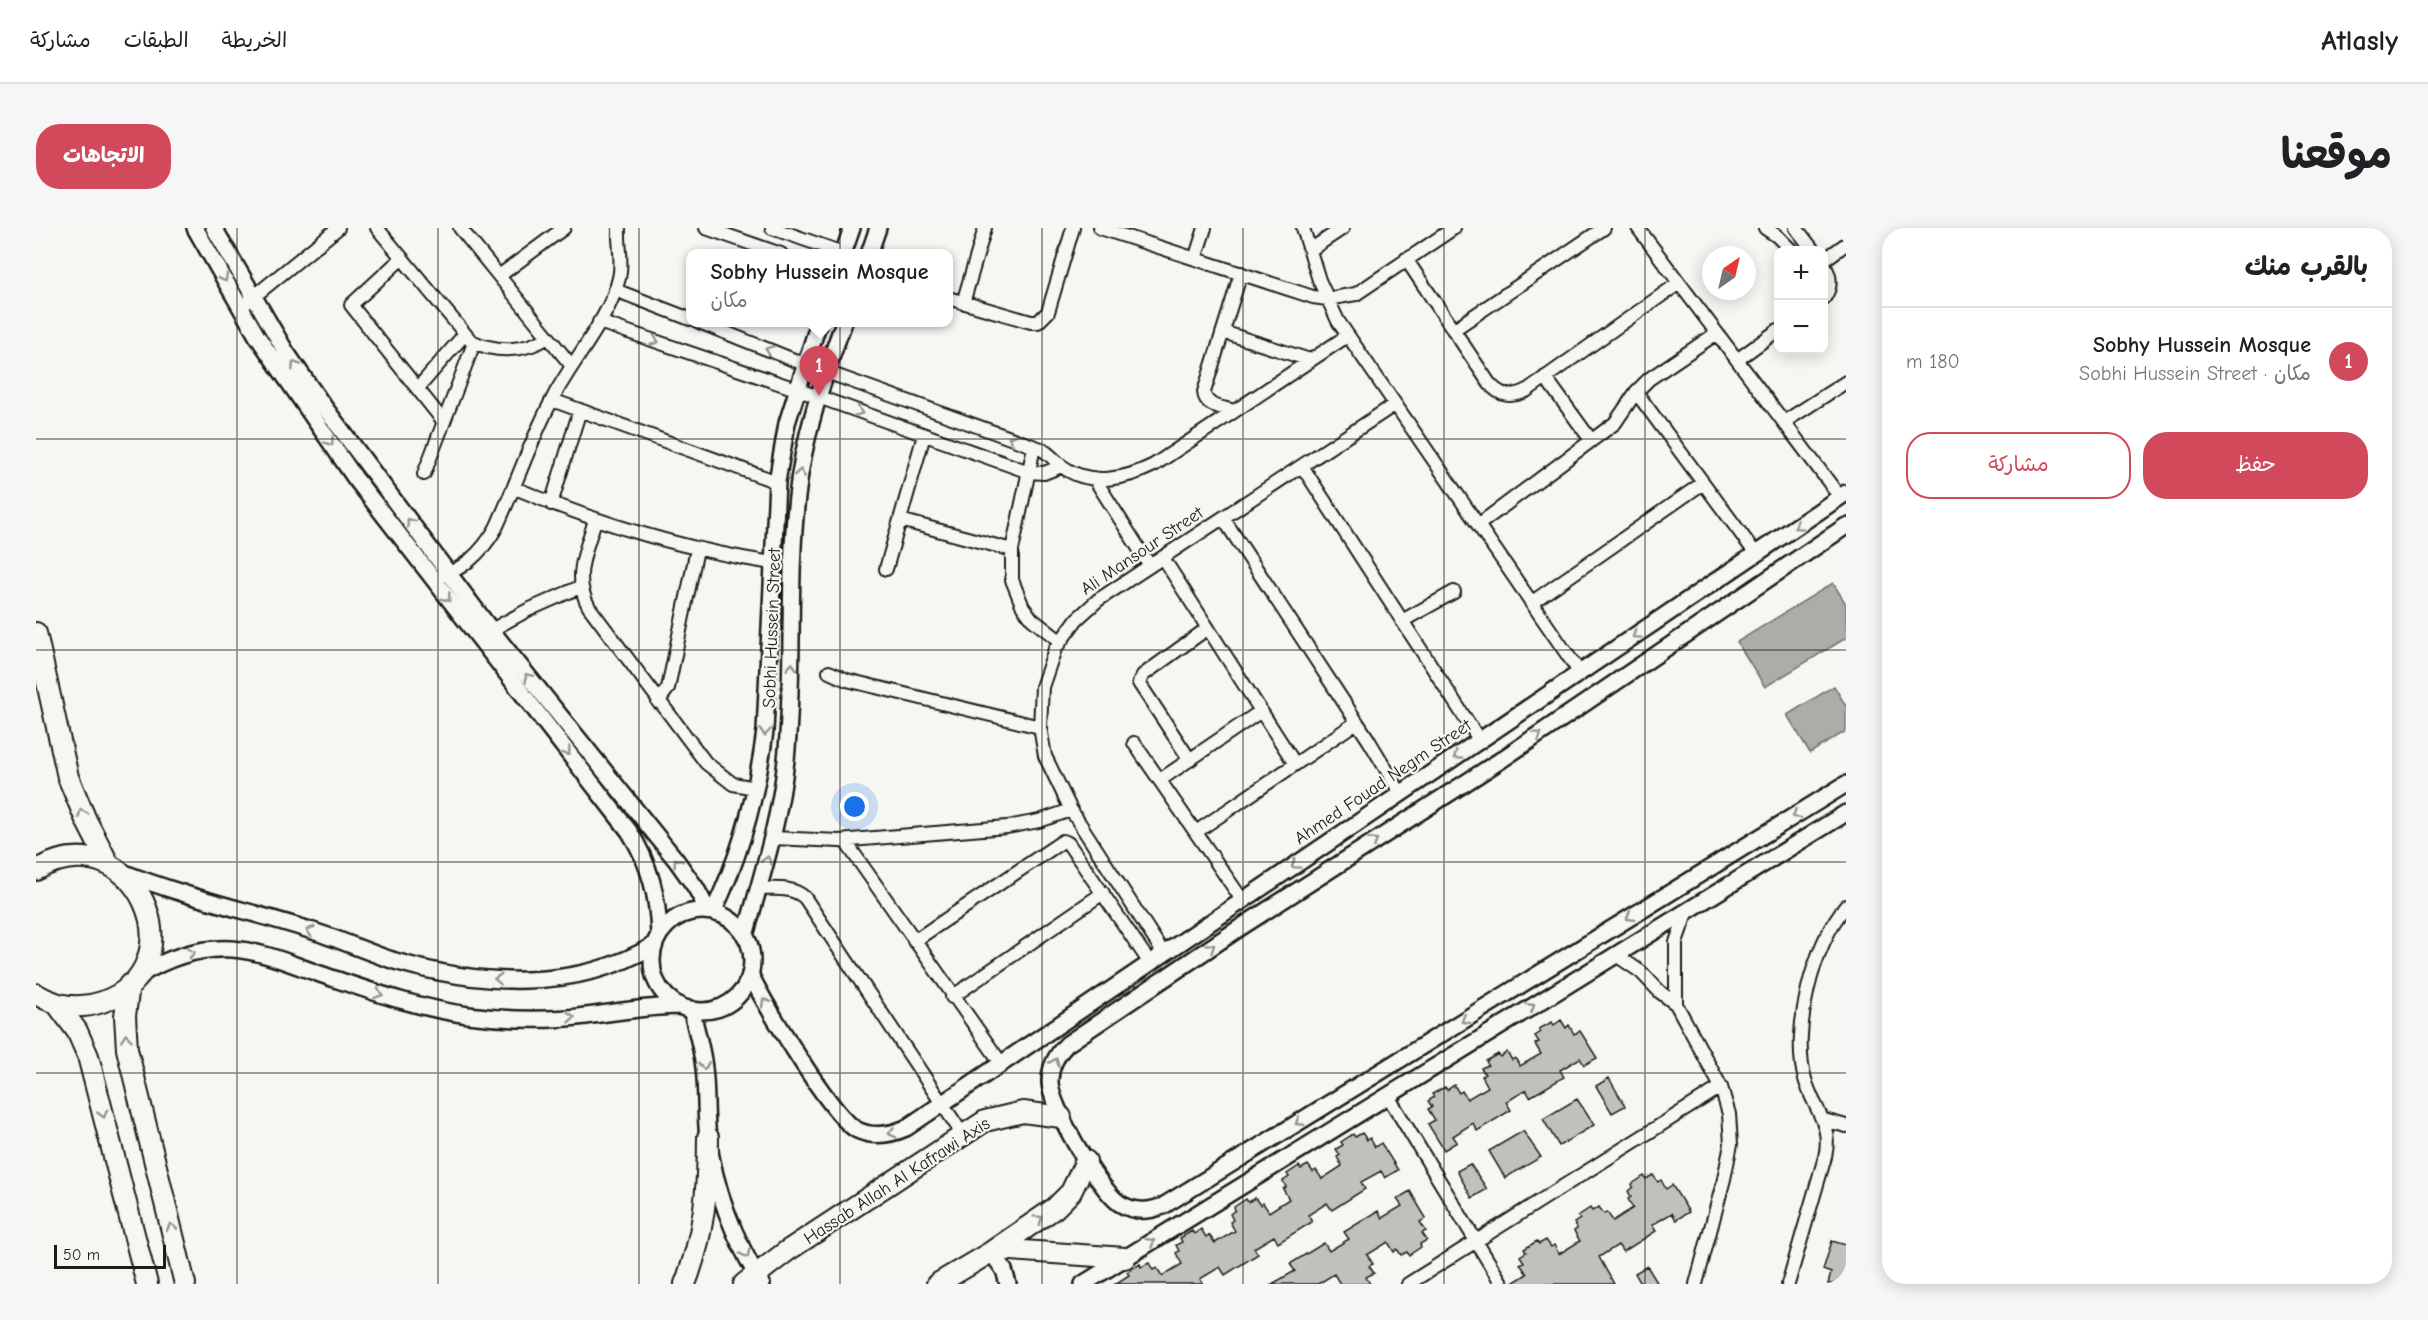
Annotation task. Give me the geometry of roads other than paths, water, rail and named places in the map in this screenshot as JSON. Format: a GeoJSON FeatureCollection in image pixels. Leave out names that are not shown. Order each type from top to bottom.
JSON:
{"type":"FeatureCollection","features":[{"type":"Feature","properties":{"kind":"main road"},"geometry":{"type":"LineString","coordinates":[[36,633],[68,777],[86,820],[115,868],[139,890],[150,920],[149,952],[134,981],[124,1016],[127,1049],[185,1284]]}},
{"type":"Feature","properties":{"kind":"main road"},"geometry":{"type":"LineString","coordinates":[[36,870],[52,862],[71,857],[84,858],[115,868]]}},
{"type":"Feature","properties":{"kind":"main road"},"geometry":{"type":"LineString","coordinates":[[36,994],[57,1004],[83,1006],[95,1004],[119,994],[134,981]]}},
{"type":"Feature","properties":{"kind":"main road"},"geometry":{"type":"LineString","coordinates":[[57,1004],[77,1031],[88,1056],[147,1284]]}},
{"type":"Feature","properties":{"kind":"main road","name":"Hassab Allah Al Kafrawi Axis"},"geometry":{"type":"LineString","coordinates":[[754,1281],[787,1251],[985,1121],[1010,1113],[1036,1112],[1061,1117]]}},
{"type":"Feature","properties":{"kind":"main road"},"geometry":{"type":"LineString","coordinates":[[685,1284],[703,1220],[707,1194],[708,1137]]}},
{"type":"Feature","properties":{"kind":"main road"},"geometry":{"type":"LineString","coordinates":[[937,1284],[993,1250],[1063,1200],[1077,1182],[1086,1161]]}},
{"type":"Feature","properties":{"kind":"main road"},"geometry":{"type":"LineString","coordinates":[[993,1250],[1125,1258]]}},
{"type":"Feature","properties":{"kind":"street"},"geometry":{"type":"LineString","coordinates":[[195,228],[240,308],[355,478],[433,579],[484,634],[665,846],[696,888],[710,912]]}},
{"type":"Feature","properties":{"kind":"street"},"geometry":{"type":"LineString","coordinates":[[214,228],[253,298],[303,378],[450,575],[484,634],[638,845],[646,861],[655,890],[657,940],[652,965],[658,985],[664,993],[686,1008],[704,1065],[708,1137],[723,1198],[754,1281]]}},
{"type":"Feature","properties":{"kind":"street"},"geometry":{"type":"LineString","coordinates":[[240,308],[338,228]]}},
{"type":"Feature","properties":{"kind":"street"},"geometry":{"type":"LineString","coordinates":[[377,228],[469,339],[520,350],[538,344],[548,337]]}},
{"type":"Feature","properties":{"kind":"street"},"geometry":{"type":"LineString","coordinates":[[460,228],[571,365]]}},
{"type":"Feature","properties":{"kind":"street"},"geometry":{"type":"LineString","coordinates":[[499,276],[564,228]]}},
{"type":"Feature","properties":{"kind":"street"},"geometry":{"type":"LineString","coordinates":[[433,579],[450,575],[470,562],[485,546],[515,488],[552,400],[599,322],[615,290],[620,271],[620,228]]}},
{"type":"Feature","properties":{"kind":"street"},"geometry":{"type":"LineString","coordinates":[[706,228],[767,249]]}},
{"type":"Feature","properties":{"kind":"street"},"geometry":{"type":"LineString","coordinates":[[772,228],[832,249]]}},
{"type":"Feature","properties":{"kind":"street"},"geometry":{"type":"LineString","coordinates":[[844,249],[852,228]]}},
{"type":"Feature","properties":{"kind":"street"},"geometry":{"type":"LineString","coordinates":[[871,249],[878,228]]}},
{"type":"Feature","properties":{"kind":"street"},"geometry":{"type":"LineString","coordinates":[[963,303],[986,228]]}},
{"type":"Feature","properties":{"kind":"street"},"geometry":{"type":"LineString","coordinates":[[953,300],[1038,322],[1048,312],[1073,228]]}},
{"type":"Feature","properties":{"kind":"street"},"geometry":{"type":"LineString","coordinates":[[1100,228],[1123,232],[1195,259],[1313,297],[1327,299],[1356,294],[1454,228]]}},
{"type":"Feature","properties":{"kind":"street"},"geometry":{"type":"LineString","coordinates":[[1195,259],[1205,228]]}},
{"type":"Feature","properties":{"kind":"street"},"geometry":{"type":"LineString","coordinates":[[1303,228],[1327,299],[1347,336],[1580,673]]}},
{"type":"Feature","properties":{"kind":"street"},"geometry":{"type":"LineString","coordinates":[[1310,250],[1343,228]]}},
{"type":"Feature","properties":{"kind":"street"},"geometry":{"type":"LineString","coordinates":[[1453,330],[1604,228]]}},
{"type":"Feature","properties":{"kind":"street"},"geometry":{"type":"LineString","coordinates":[[1638,228],[1784,422],[1843,495]]}},
{"type":"Feature","properties":{"kind":"street"},"geometry":{"type":"LineString","coordinates":[[1765,228],[1787,246]]}},
{"type":"Feature","properties":{"kind":"street"},"geometry":{"type":"LineString","coordinates":[[1796,228],[1810,246]]}},
{"type":"Feature","properties":{"kind":"street"},"geometry":{"type":"LineString","coordinates":[[1828,257],[1846,244]]}},
{"type":"Feature","properties":{"kind":"street"},"geometry":{"type":"LineString","coordinates":[[402,258],[351,304],[444,422]]}},
{"type":"Feature","properties":{"kind":"street"},"geometry":{"type":"LineString","coordinates":[[1406,260],[1496,391],[1505,395],[1516,395],[1545,377],[1679,282]]}},
{"type":"Feature","properties":{"kind":"street"},"geometry":{"type":"LineString","coordinates":[[1234,411],[1210,404],[1204,396],[1241,273]]}},
{"type":"Feature","properties":{"kind":"street"},"geometry":{"type":"LineString","coordinates":[[1828,274],[1830,279],[1828,291]]}},
{"type":"Feature","properties":{"kind":"street"},"geometry":{"type":"LineString","coordinates":[[615,290],[686,317]]}},
{"type":"Feature","properties":{"kind":"street"},"geometry":{"type":"LineString","coordinates":[[599,322],[1029,472],[1044,473],[1062,466]]}},
{"type":"Feature","properties":{"kind":"street"},"geometry":{"type":"LineString","coordinates":[[712,327],[804,364],[1049,453],[1062,466],[1078,474],[1094,478],[1115,479],[1135,474],[1154,465],[1347,336]]}},
{"type":"Feature","properties":{"kind":"street","name":"Sobhi Hussein Street"},"geometry":{"type":"LineString","coordinates":[[710,912],[736,859],[756,788],[765,731],[777,482],[787,423],[817,327]]}},
{"type":"Feature","properties":{"kind":"street","name":"Sobhi Hussein Street"},"geometry":{"type":"LineString","coordinates":[[745,936],[773,838],[787,758],[792,670],[794,542],[797,497],[804,449],[818,397],[842,327]]}},
{"type":"Feature","properties":{"kind":"street"},"geometry":{"type":"LineString","coordinates":[[1223,332],[1310,360]]}},
{"type":"Feature","properties":{"kind":"street"},"geometry":{"type":"LineString","coordinates":[[1478,525],[1622,416],[1636,392],[1648,379],[1717,333]]}},
{"type":"Feature","properties":{"kind":"street"},"geometry":{"type":"LineString","coordinates":[[1737,360],[1774,334]]}},
{"type":"Feature","properties":{"kind":"street"},"geometry":{"type":"LineString","coordinates":[[418,388],[469,339]]}},
{"type":"Feature","properties":{"kind":"street"},"geometry":{"type":"LineString","coordinates":[[424,474],[444,422],[469,339]]}},
{"type":"Feature","properties":{"kind":"street"},"geometry":{"type":"LineString","coordinates":[[1545,377],[1591,440]]}},
{"type":"Feature","properties":{"kind":"street"},"geometry":{"type":"LineString","coordinates":[[1784,422],[1846,382]]}},
{"type":"Feature","properties":{"kind":"street"},"geometry":{"type":"LineString","coordinates":[[1636,392],[1756,554]]}},
{"type":"Feature","properties":{"kind":"street"},"geometry":{"type":"LineString","coordinates":[[552,400],[777,482]]}},
{"type":"Feature","properties":{"kind":"street","name":"Ali Mansour Street"},"geometry":{"type":"LineString","coordinates":[[1164,954],[1071,810],[1045,756],[1040,728],[1042,687],[1060,641],[1077,619],[1098,600],[1394,405]]}},
{"type":"Feature","properties":{"kind":"street"},"geometry":{"type":"LineString","coordinates":[[551,504],[580,410]]}},
{"type":"Feature","properties":{"kind":"street"},"geometry":{"type":"LineString","coordinates":[[886,569],[924,435]]}},
{"type":"Feature","properties":{"kind":"street"},"geometry":{"type":"LineString","coordinates":[[1034,447],[1012,550],[1012,580],[1023,608],[1032,619],[1060,641]]}},
{"type":"Feature","properties":{"kind":"street"},"geometry":{"type":"LineString","coordinates":[[1302,466],[1480,741]]}},
{"type":"Feature","properties":{"kind":"street"},"geometry":{"type":"LineString","coordinates":[[1094,478],[1150,566]]}},
{"type":"Feature","properties":{"kind":"street"},"geometry":{"type":"LineString","coordinates":[[1531,603],[1703,483]]}},
{"type":"Feature","properties":{"kind":"street"},"geometry":{"type":"LineString","coordinates":[[515,488],[595,520],[697,549],[772,563]]}},
{"type":"Feature","properties":{"kind":"street","name":"Ahmed Fouad Negm Street"},"geometry":{"type":"LineString","coordinates":[[750,974],[762,999],[837,1112],[856,1129],[882,1136],[895,1133],[942,1104],[1843,495]]}},
{"type":"Feature","properties":{"kind":"street"},"geometry":{"type":"LineString","coordinates":[[1223,518],[1357,722],[1401,794]]}},
{"type":"Feature","properties":{"kind":"street"},"geometry":{"type":"LineString","coordinates":[[595,520],[582,566],[580,587],[590,608],[658,702],[715,772],[733,784],[756,788]]}},
{"type":"Feature","properties":{"kind":"street"},"geometry":{"type":"LineString","coordinates":[[900,520],[1012,550]]}},
{"type":"Feature","properties":{"kind":"street"},"geometry":{"type":"LineString","coordinates":[[1846,526],[1501,760],[1241,927],[1067,1044],[1054,1061],[1049,1082],[1054,1102],[1086,1161],[1106,1191],[1120,1203],[1136,1210],[1163,1206],[1846,784]]}},
{"type":"Feature","properties":{"kind":"street"},"geometry":{"type":"LineString","coordinates":[[658,702],[668,688],[697,549]]}},
{"type":"Feature","properties":{"kind":"street"},"geometry":{"type":"LineString","coordinates":[[1162,558],[1295,764]]}},
{"type":"Feature","properties":{"kind":"street"},"geometry":{"type":"LineString","coordinates":[[484,634],[535,607],[580,587]]}},
{"type":"Feature","properties":{"kind":"street"},"geometry":{"type":"LineString","coordinates":[[1402,621],[1454,592]]}},
{"type":"Feature","properties":{"kind":"street"},"geometry":{"type":"LineString","coordinates":[[1190,760],[1139,683],[1143,675],[1208,628]]}},
{"type":"Feature","properties":{"kind":"street"},"geometry":{"type":"LineString","coordinates":[[829,672],[847,680],[1040,728]]}},
{"type":"Feature","properties":{"kind":"street"},"geometry":{"type":"LineString","coordinates":[[1160,780],[1261,711]]}},
{"type":"Feature","properties":{"kind":"street"},"geometry":{"type":"LineString","coordinates":[[1196,832],[1357,722]]}},
{"type":"Feature","properties":{"kind":"street"},"geometry":{"type":"LineString","coordinates":[[1134,743],[1243,901]]}},
{"type":"Feature","properties":{"kind":"street"},"geometry":{"type":"LineString","coordinates":[[773,838],[844,841],[1006,827],[1039,821],[1071,810]]}},
{"type":"Feature","properties":{"kind":"street"},"geometry":{"type":"LineString","coordinates":[[1089,1282],[1846,813]]}},
{"type":"Feature","properties":{"kind":"street"},"geometry":{"type":"LineString","coordinates":[[1756,840],[1756,854],[1768,862]]}},
{"type":"Feature","properties":{"kind":"street"},"geometry":{"type":"LineString","coordinates":[[844,841],[1001,1064]]}},
{"type":"Feature","properties":{"kind":"street"},"geometry":{"type":"LineString","coordinates":[[914,941],[1060,841],[1068,843],[1150,963]]}},
{"type":"Feature","properties":{"kind":"street"},"geometry":{"type":"LineString","coordinates":[[115,868],[176,892],[314,932],[394,961],[454,974],[512,979],[585,975],[621,963],[657,940],[666,926],[685,914],[710,912],[732,921],[745,936],[751,955],[750,974],[746,984],[732,1000],[713,1009],[632,1008],[587,1016],[557,1018],[527,1019],[468,1015],[390,998],[265,955],[232,949],[199,951],[182,955],[167,960],[134,981]]}},
{"type":"Feature","properties":{"kind":"street"},"geometry":{"type":"LineString","coordinates":[[1699,875],[1710,883],[1712,896]]}},
{"type":"Feature","properties":{"kind":"street"},"geometry":{"type":"LineString","coordinates":[[758,889],[787,890],[805,898],[963,1135]]}},
{"type":"Feature","properties":{"kind":"street"},"geometry":{"type":"LineString","coordinates":[[952,997],[1103,893]]}},
{"type":"Feature","properties":{"kind":"street"},"geometry":{"type":"LineString","coordinates":[[1788,1284],[1827,1148],[1824,1120],[1803,1075],[1800,1028],[1822,945],[1834,922],[1846,906]]}},
{"type":"Feature","properties":{"kind":"street"},"geometry":{"type":"LineString","coordinates":[[1676,1004],[1676,942],[1687,911]]}},
{"type":"Feature","properties":{"kind":"street"},"geometry":{"type":"LineString","coordinates":[[1616,955],[1641,972],[1660,992],[1676,1004],[1721,1087],[1729,1114],[1731,1144],[1696,1284]]}},
{"type":"Feature","properties":{"kind":"street"},"geometry":{"type":"LineString","coordinates":[[1408,1284],[1721,1087]]}},
{"type":"Feature","properties":{"kind":"street"},"geometry":{"type":"LineString","coordinates":[[1388,1096],[1502,1284]]}},
{"type":"Feature","properties":{"kind":"street"},"geometry":{"type":"LineString","coordinates":[[1824,1120],[1846,1126]]}},
{"type":"Feature","properties":{"kind":"street"},"geometry":{"type":"LineString","coordinates":[[993,1250],[1004,1270],[1008,1284]]}},
{"type":"Feature","properties":{"kind":"place","name":"Sobhy Hussein Mosque"},"geometry":{"type":"Point","coordinates":[819,396]}}]}
